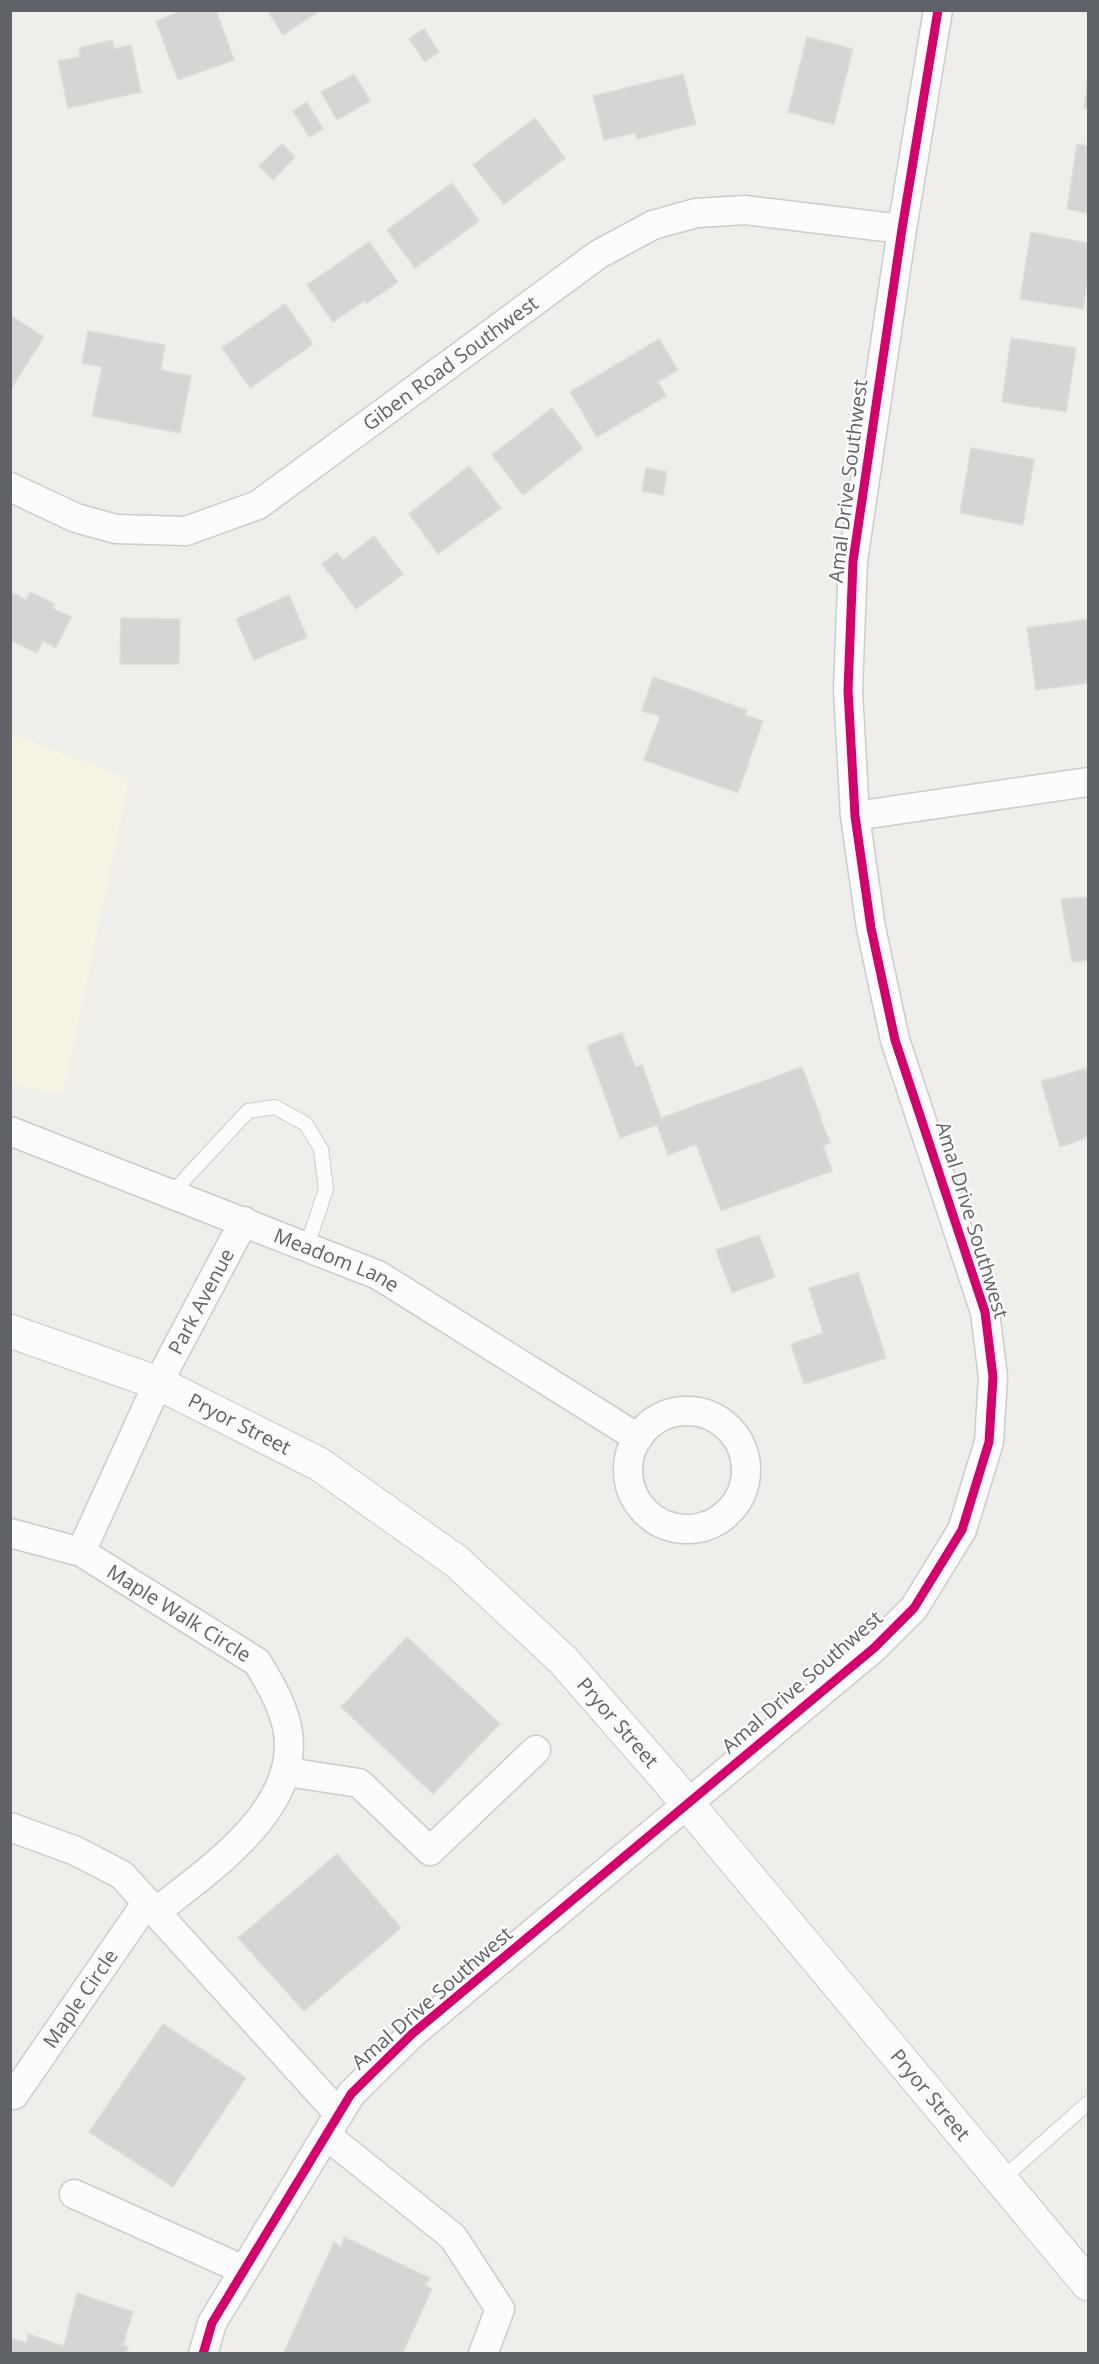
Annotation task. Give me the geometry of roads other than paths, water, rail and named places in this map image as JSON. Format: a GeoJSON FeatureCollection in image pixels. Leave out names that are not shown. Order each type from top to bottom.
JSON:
{"type":"FeatureCollection","features":[{"type":"Feature","properties":{"kind":"main road","name":"Pryor Street"},"geometry":{"type":"LineString","coordinates":[[10,1332],[158,1383],[320,1464],[456,1561],[563,1660],[687,1804],[1089,2284]]}},
{"type":"Feature","properties":{"kind":"street","name":"Amal Drive Southwest"},"geometry":{"type":"LineString","coordinates":[[203,2354],[212,2323],[351,2094],[412,2034],[874,1648],[914,1608],[962,1530],[989,1442],[993,1377],[985,1312],[896,1040],[871,928],[855,816],[848,690],[853,561],[902,229],[938,10]]}},
{"type":"Feature","properties":{"kind":"street","name":"Giben Road Southwest"},"geometry":{"type":"LineString","coordinates":[[10,487],[76,518],[116,529],[186,531],[258,505],[599,254],[653,225],[696,213],[745,210],[902,229]]}},
{"type":"Feature","properties":{"kind":"street"},"geometry":{"type":"LineString","coordinates":[[855,816],[1089,782]]}},
{"type":"Feature","properties":{"kind":"street","name":"Meadom Lane"},"geometry":{"type":"LineString","coordinates":[[10,1131],[378,1275],[638,1438]]}},
{"type":"Feature","properties":{"kind":"street","name":"Park Avenue"},"geometry":{"type":"LineString","coordinates":[[81,1552],[158,1383],[244,1221]]}},
{"type":"Feature","properties":{"kind":"street"},"geometry":{"type":"LineString","coordinates":[[669,1411],[708,1412],[739,1437],[748,1474],[744,1491],[721,1520],[711,1525],[701,1529],[664,1525],[648,1515],[631,1490],[628,1457],[638,1438],[645,1426],[669,1411]]}},
{"type":"Feature","properties":{"kind":"street","name":"Maple Walk Circle"},"geometry":{"type":"LineString","coordinates":[[10,1533],[81,1552],[257,1662],[274,1690],[288,1733],[286,1772],[263,1816],[236,1847],[152,1907]]}},
{"type":"Feature","properties":{"kind":"street"},"geometry":{"type":"LineString","coordinates":[[286,1772],[359,1783],[430,1851],[536,1750]]}},
{"type":"Feature","properties":{"kind":"street"},"geometry":{"type":"LineString","coordinates":[[10,1827],[76,1851],[122,1875],[152,1907],[332,2124],[453,2237],[500,2309],[483,2354]]}},
{"type":"Feature","properties":{"kind":"street","name":"Maple Circle"},"geometry":{"type":"LineString","coordinates":[[14,2096],[152,1907]]}},
{"type":"Feature","properties":{"kind":"street"},"geometry":{"type":"LineString","coordinates":[[74,2194],[244,2270]]}},
{"type":"Feature","properties":{"kind":"lane"},"geometry":{"type":"LineString","coordinates":[[172,1193],[248,1111],[275,1107],[306,1124],[321,1149],[326,1189],[307,1246]]}},
{"type":"Feature","properties":{"kind":"lane"},"geometry":{"type":"LineString","coordinates":[[1001,2180],[1089,2103]]}}]}
